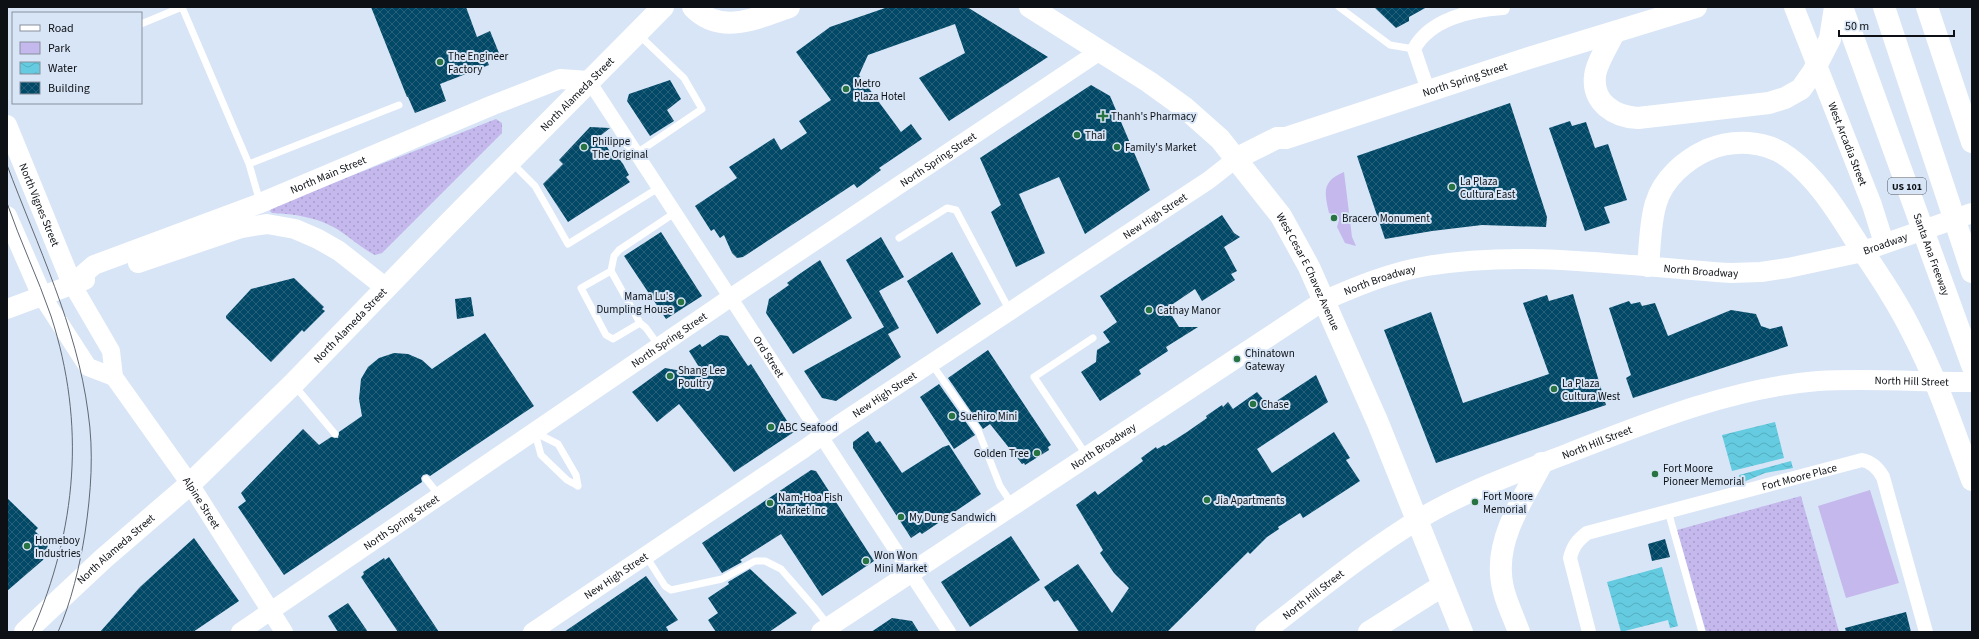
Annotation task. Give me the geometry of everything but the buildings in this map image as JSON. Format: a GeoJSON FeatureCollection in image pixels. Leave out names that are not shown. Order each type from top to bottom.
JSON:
{"type":"FeatureCollection","features":[{"type":"Feature","properties":{"kind":"main road","name":"North Alameda Street"},"geometry":{"type":"LineString","coordinates":[[25,632],[103,559],[190,484],[293,384],[510,161],[663,7]]}},
{"type":"Feature","properties":{"kind":"main road"},"geometry":{"type":"LineString","coordinates":[[693,7],[702,16],[721,23],[745,21],[789,7]]}},
{"type":"Feature","properties":{"kind":"main road","name":"West Cesar E Chavez Avenue"},"geometry":{"type":"LineString","coordinates":[[1030,7],[1149,82],[1185,108],[1220,139],[1237,158],[1281,216],[1310,267],[1378,424],[1442,586],[1462,632]]}},
{"type":"Feature","properties":{"kind":"main road","name":"North Spring Street"},"geometry":{"type":"LineString","coordinates":[[1237,158],[1277,138],[1286,138],[1428,90],[1696,7]]}},
{"type":"Feature","properties":{"kind":"main road","name":"West Arcadia Street"},"geometry":{"type":"LineString","coordinates":[[1794,7],[1809,47],[1823,78],[1884,243]]}},
{"type":"Feature","properties":{"kind":"main road"},"geometry":{"type":"LineString","coordinates":[[1614,33],[1595,75],[1595,85],[1602,102],[1613,112],[1625,118],[1638,118],[1770,103],[1785,98],[1801,89],[1814,72],[1830,39],[1835,7]]}},
{"type":"Feature","properties":{"kind":"main road","name":"Santa Ana Freeway"},"geometry":{"type":"LineString","coordinates":[[1842,7],[1972,365]]}},
{"type":"Feature","properties":{"kind":"main road","name":"US 101"},"geometry":{"type":"LineString","coordinates":[[1884,7],[1972,272]]}},
{"type":"Feature","properties":{"kind":"main road"},"geometry":{"type":"LineString","coordinates":[[1927,7],[1972,142]]}},
{"type":"Feature","properties":{"kind":"main road","name":"North Main Street"},"geometry":{"type":"LineString","coordinates":[[72,284],[94,265],[261,203],[471,114],[560,79],[590,81]]}},
{"type":"Feature","properties":{"kind":"main road","name":"North Vignes Street"},"geometry":{"type":"LineString","coordinates":[[7,125],[72,284]]}},
{"type":"Feature","properties":{"kind":"main road"},"geometry":{"type":"LineString","coordinates":[[1648,266],[1656,202],[1670,176],[1694,156],[1717,146],[1740,142],[1767,146],[1787,156],[1809,175],[1843,220],[1899,307],[1914,336],[1946,411],[1972,480]]}},
{"type":"Feature","properties":{"kind":"main road","name":"Broadway"},"geometry":{"type":"LineString","coordinates":[[1844,256],[1972,213]]}},
{"type":"Feature","properties":{"kind":"main road"},"geometry":{"type":"LineString","coordinates":[[7,216],[42,296]]}},
{"type":"Feature","properties":{"kind":"main road","name":"North Main Street"},"geometry":{"type":"LineString","coordinates":[[7,309],[72,284],[241,228],[267,224],[295,229],[318,239],[339,251],[386,288]]}},
{"type":"Feature","properties":{"kind":"main road","name":"North Broadway"},"geometry":{"type":"LineString","coordinates":[[825,629],[1324,301],[1362,284],[1426,266],[1465,261],[1544,259],[1723,272],[1761,272],[1812,264],[1844,256]]}},
{"type":"Feature","properties":{"kind":"main road","name":"North Hill Street"},"geometry":{"type":"LineString","coordinates":[[1266,632],[1364,555],[1410,525],[1450,503],[1542,463],[1632,429],[1713,402],[1753,392],[1817,382],[1972,382]]}},
{"type":"Feature","properties":{"kind":"main road"},"geometry":{"type":"LineString","coordinates":[[1519,632],[1505,597],[1501,573],[1504,542],[1516,512],[1542,463]]}},
{"type":"Feature","properties":{"kind":"main road"},"geometry":{"type":"LineString","coordinates":[[1369,632],[1442,586]]}},
{"type":"Feature","properties":{"kind":"street"},"geometry":{"type":"LineString","coordinates":[[1428,90],[1414,49],[1419,39],[1438,25],[1477,10],[1503,8]]}},
{"type":"Feature","properties":{"kind":"street","name":"North Spring Street"},"geometry":{"type":"LineString","coordinates":[[240,632],[661,348],[730,298],[1100,51]]}},
{"type":"Feature","properties":{"kind":"street","name":"Ord Street"},"geometry":{"type":"LineString","coordinates":[[590,81],[949,632]]}},
{"type":"Feature","properties":{"kind":"street","name":"New High Street"},"geometry":{"type":"LineString","coordinates":[[532,632],[931,363],[1209,180],[1237,158]]}},
{"type":"Feature","properties":{"kind":"street"},"geometry":{"type":"LineString","coordinates":[[42,296],[88,367],[114,377],[112,351],[72,284]]}},
{"type":"Feature","properties":{"kind":"street","name":"Alpine Street"},"geometry":{"type":"LineString","coordinates":[[114,377],[190,484],[284,632]]}},
{"type":"Feature","properties":{"kind":"street","name":"Fort Moore Place"},"geometry":{"type":"LineString","coordinates":[[1589,632],[1570,558],[1573,548],[1578,540],[1587,534],[1862,460],[1869,462],[1878,469],[1883,477],[1926,632]]}},
{"type":"Feature","properties":{"kind":"lane"},"geometry":{"type":"LineString","coordinates":[[142,24],[182,7],[249,164],[261,203]]}},
{"type":"Feature","properties":{"kind":"lane"},"geometry":{"type":"LineString","coordinates":[[1339,7],[1390,45],[1414,49]]}},
{"type":"Feature","properties":{"kind":"lane"},"geometry":{"type":"LineString","coordinates":[[637,34],[684,78],[702,109],[637,153]]}},
{"type":"Feature","properties":{"kind":"lane"},"geometry":{"type":"LineString","coordinates":[[249,164],[399,105]]}},
{"type":"Feature","properties":{"kind":"lane"},"geometry":{"type":"LineString","coordinates":[[510,161],[535,186],[568,244],[660,187]]}},
{"type":"Feature","properties":{"kind":"lane"},"geometry":{"type":"LineString","coordinates":[[899,238],[947,208],[956,210],[1010,312]]}},
{"type":"Feature","properties":{"kind":"lane"},"geometry":{"type":"LineString","coordinates":[[661,348],[646,328],[640,323],[611,271],[614,256],[619,250],[676,212]]}},
{"type":"Feature","properties":{"kind":"lane"},"geometry":{"type":"LineString","coordinates":[[611,271],[581,288],[606,335],[613,339],[640,323]]}},
{"type":"Feature","properties":{"kind":"lane"},"geometry":{"type":"LineString","coordinates":[[1087,456],[1034,377],[1093,338]]}},
{"type":"Feature","properties":{"kind":"lane"},"geometry":{"type":"LineString","coordinates":[[931,363],[978,430],[1000,486],[1013,506]]}},
{"type":"Feature","properties":{"kind":"lane"},"geometry":{"type":"LineString","coordinates":[[293,384],[335,434]]}},
{"type":"Feature","properties":{"kind":"lane"},"geometry":{"type":"LineString","coordinates":[[535,433],[558,444],[576,475],[578,486],[567,480],[541,455],[535,433]]}},
{"type":"Feature","properties":{"kind":"lane"},"geometry":{"type":"LineString","coordinates":[[426,479],[440,497]]}},
{"type":"Feature","properties":{"kind":"lane"},"geometry":{"type":"LineString","coordinates":[[1668,511],[1702,632]]}},
{"type":"Feature","properties":{"kind":"lane"},"geometry":{"type":"LineString","coordinates":[[646,556],[665,586],[671,590],[722,579],[755,561],[765,561],[781,569],[814,607],[825,629]]}},
{"type":"Feature","properties":{"kind":"green space"},"geometry":{"type":"Polygon","coordinates":[[[496,119],[502,123],[502,133],[382,253],[375,255],[337,229],[322,222],[297,215],[272,213],[270,211],[272,207],[496,119]]]}},
{"type":"Feature","properties":{"kind":"green space"},"geometry":{"type":"Polygon","coordinates":[[[1344,172],[1352,237],[1356,246],[1345,243],[1337,227],[1339,220],[1338,216],[1329,213],[1326,199],[1326,188],[1328,183],[1337,175],[1344,172]]]}},
{"type":"Feature","properties":{"kind":"green space"},"geometry":{"type":"Polygon","coordinates":[[[1870,490],[1899,583],[1846,598],[1818,506],[1870,490]]]}},
{"type":"Feature","properties":{"kind":"green space"},"geometry":{"type":"Polygon","coordinates":[[[1801,496],[1839,632],[1706,632],[1677,530],[1801,496]]]}},
{"type":"Feature","properties":{"kind":"water"},"geometry":{"type":"Polygon","coordinates":[[[1775,422],[1784,458],[1732,471],[1722,435],[1775,422]]]}},
{"type":"Feature","properties":{"kind":"water"},"geometry":{"type":"Polygon","coordinates":[[[1791,461],[1793,468],[1765,473],[1741,483],[1739,475],[1791,461]]]}},
{"type":"Feature","properties":{"kind":"water"},"geometry":{"type":"Polygon","coordinates":[[[1662,567],[1678,626],[1670,628],[1668,620],[1621,632],[1607,582],[1662,567]]]}},
{"type":"Feature","properties":{"kind":"tram line"},"geometry":{"type":"LineString","coordinates":[[7,165],[55,287],[75,349],[83,380],[90,427],[91,472],[85,533],[74,584],[67,609],[58,632]]}},
{"type":"Feature","properties":{"kind":"tram line"},"geometry":{"type":"LineString","coordinates":[[7,203],[51,316],[62,356],[69,396],[72,436],[72,476],[67,515],[59,554],[47,593],[32,632]]}},
{"type":"Feature","properties":{"kind":"place","name":"The Engineer Factory"},"geometry":{"type":"Point","coordinates":[440,62]}},
{"type":"Feature","properties":{"kind":"place","name":"Metro Plaza Hotel"},"geometry":{"type":"Point","coordinates":[846,89]}},
{"type":"Feature","properties":{"kind":"place","name":"Thanh's Pharmacy"},"geometry":{"type":"Point","coordinates":[1103,116]}},
{"type":"Feature","properties":{"kind":"place","name":"Thai"},"geometry":{"type":"Point","coordinates":[1077,135]}},
{"type":"Feature","properties":{"kind":"place","name":"Philippe The Original"},"geometry":{"type":"Point","coordinates":[584,147]}},
{"type":"Feature","properties":{"kind":"place","name":"Family's Market"},"geometry":{"type":"Point","coordinates":[1117,147]}},
{"type":"Feature","properties":{"kind":"place","name":"La Plaza Cultura East"},"geometry":{"type":"Point","coordinates":[1452,187]}},
{"type":"Feature","properties":{"kind":"place","name":"Bracero Monument"},"geometry":{"type":"Point","coordinates":[1334,218]}},
{"type":"Feature","properties":{"kind":"place","name":"Mama Lu's Dumpling House"},"geometry":{"type":"Point","coordinates":[681,302]}},
{"type":"Feature","properties":{"kind":"place","name":"Cathay Manor"},"geometry":{"type":"Point","coordinates":[1149,310]}},
{"type":"Feature","properties":{"kind":"place","name":"Chinatown Gateway"},"geometry":{"type":"Point","coordinates":[1237,359]}},
{"type":"Feature","properties":{"kind":"place","name":"Shang Lee Poultry"},"geometry":{"type":"Point","coordinates":[670,376]}},
{"type":"Feature","properties":{"kind":"place","name":"La Plaza Cultura West"},"geometry":{"type":"Point","coordinates":[1554,389]}},
{"type":"Feature","properties":{"kind":"place","name":"Chase"},"geometry":{"type":"Point","coordinates":[1253,404]}},
{"type":"Feature","properties":{"kind":"place","name":"Suehiro Mini"},"geometry":{"type":"Point","coordinates":[952,416]}},
{"type":"Feature","properties":{"kind":"place","name":"ABC Seafood"},"geometry":{"type":"Point","coordinates":[771,427]}},
{"type":"Feature","properties":{"kind":"place","name":"Golden Tree"},"geometry":{"type":"Point","coordinates":[1037,453]}},
{"type":"Feature","properties":{"kind":"place","name":"Fort Moore Pioneer Memorial"},"geometry":{"type":"Point","coordinates":[1655,474]}},
{"type":"Feature","properties":{"kind":"place","name":"Jia Apartments"},"geometry":{"type":"Point","coordinates":[1207,500]}},
{"type":"Feature","properties":{"kind":"place","name":"Fort Moore Memorial"},"geometry":{"type":"Point","coordinates":[1475,502]}},
{"type":"Feature","properties":{"kind":"place","name":"Nam-Hoa Fish Market Inc"},"geometry":{"type":"Point","coordinates":[770,503]}},
{"type":"Feature","properties":{"kind":"place","name":"My Dung Sandwich"},"geometry":{"type":"Point","coordinates":[901,517]}},
{"type":"Feature","properties":{"kind":"place","name":"Homeboy Industries"},"geometry":{"type":"Point","coordinates":[27,546]}},
{"type":"Feature","properties":{"kind":"place","name":"Won Won Mini Market"},"geometry":{"type":"Point","coordinates":[866,561]}}]}
